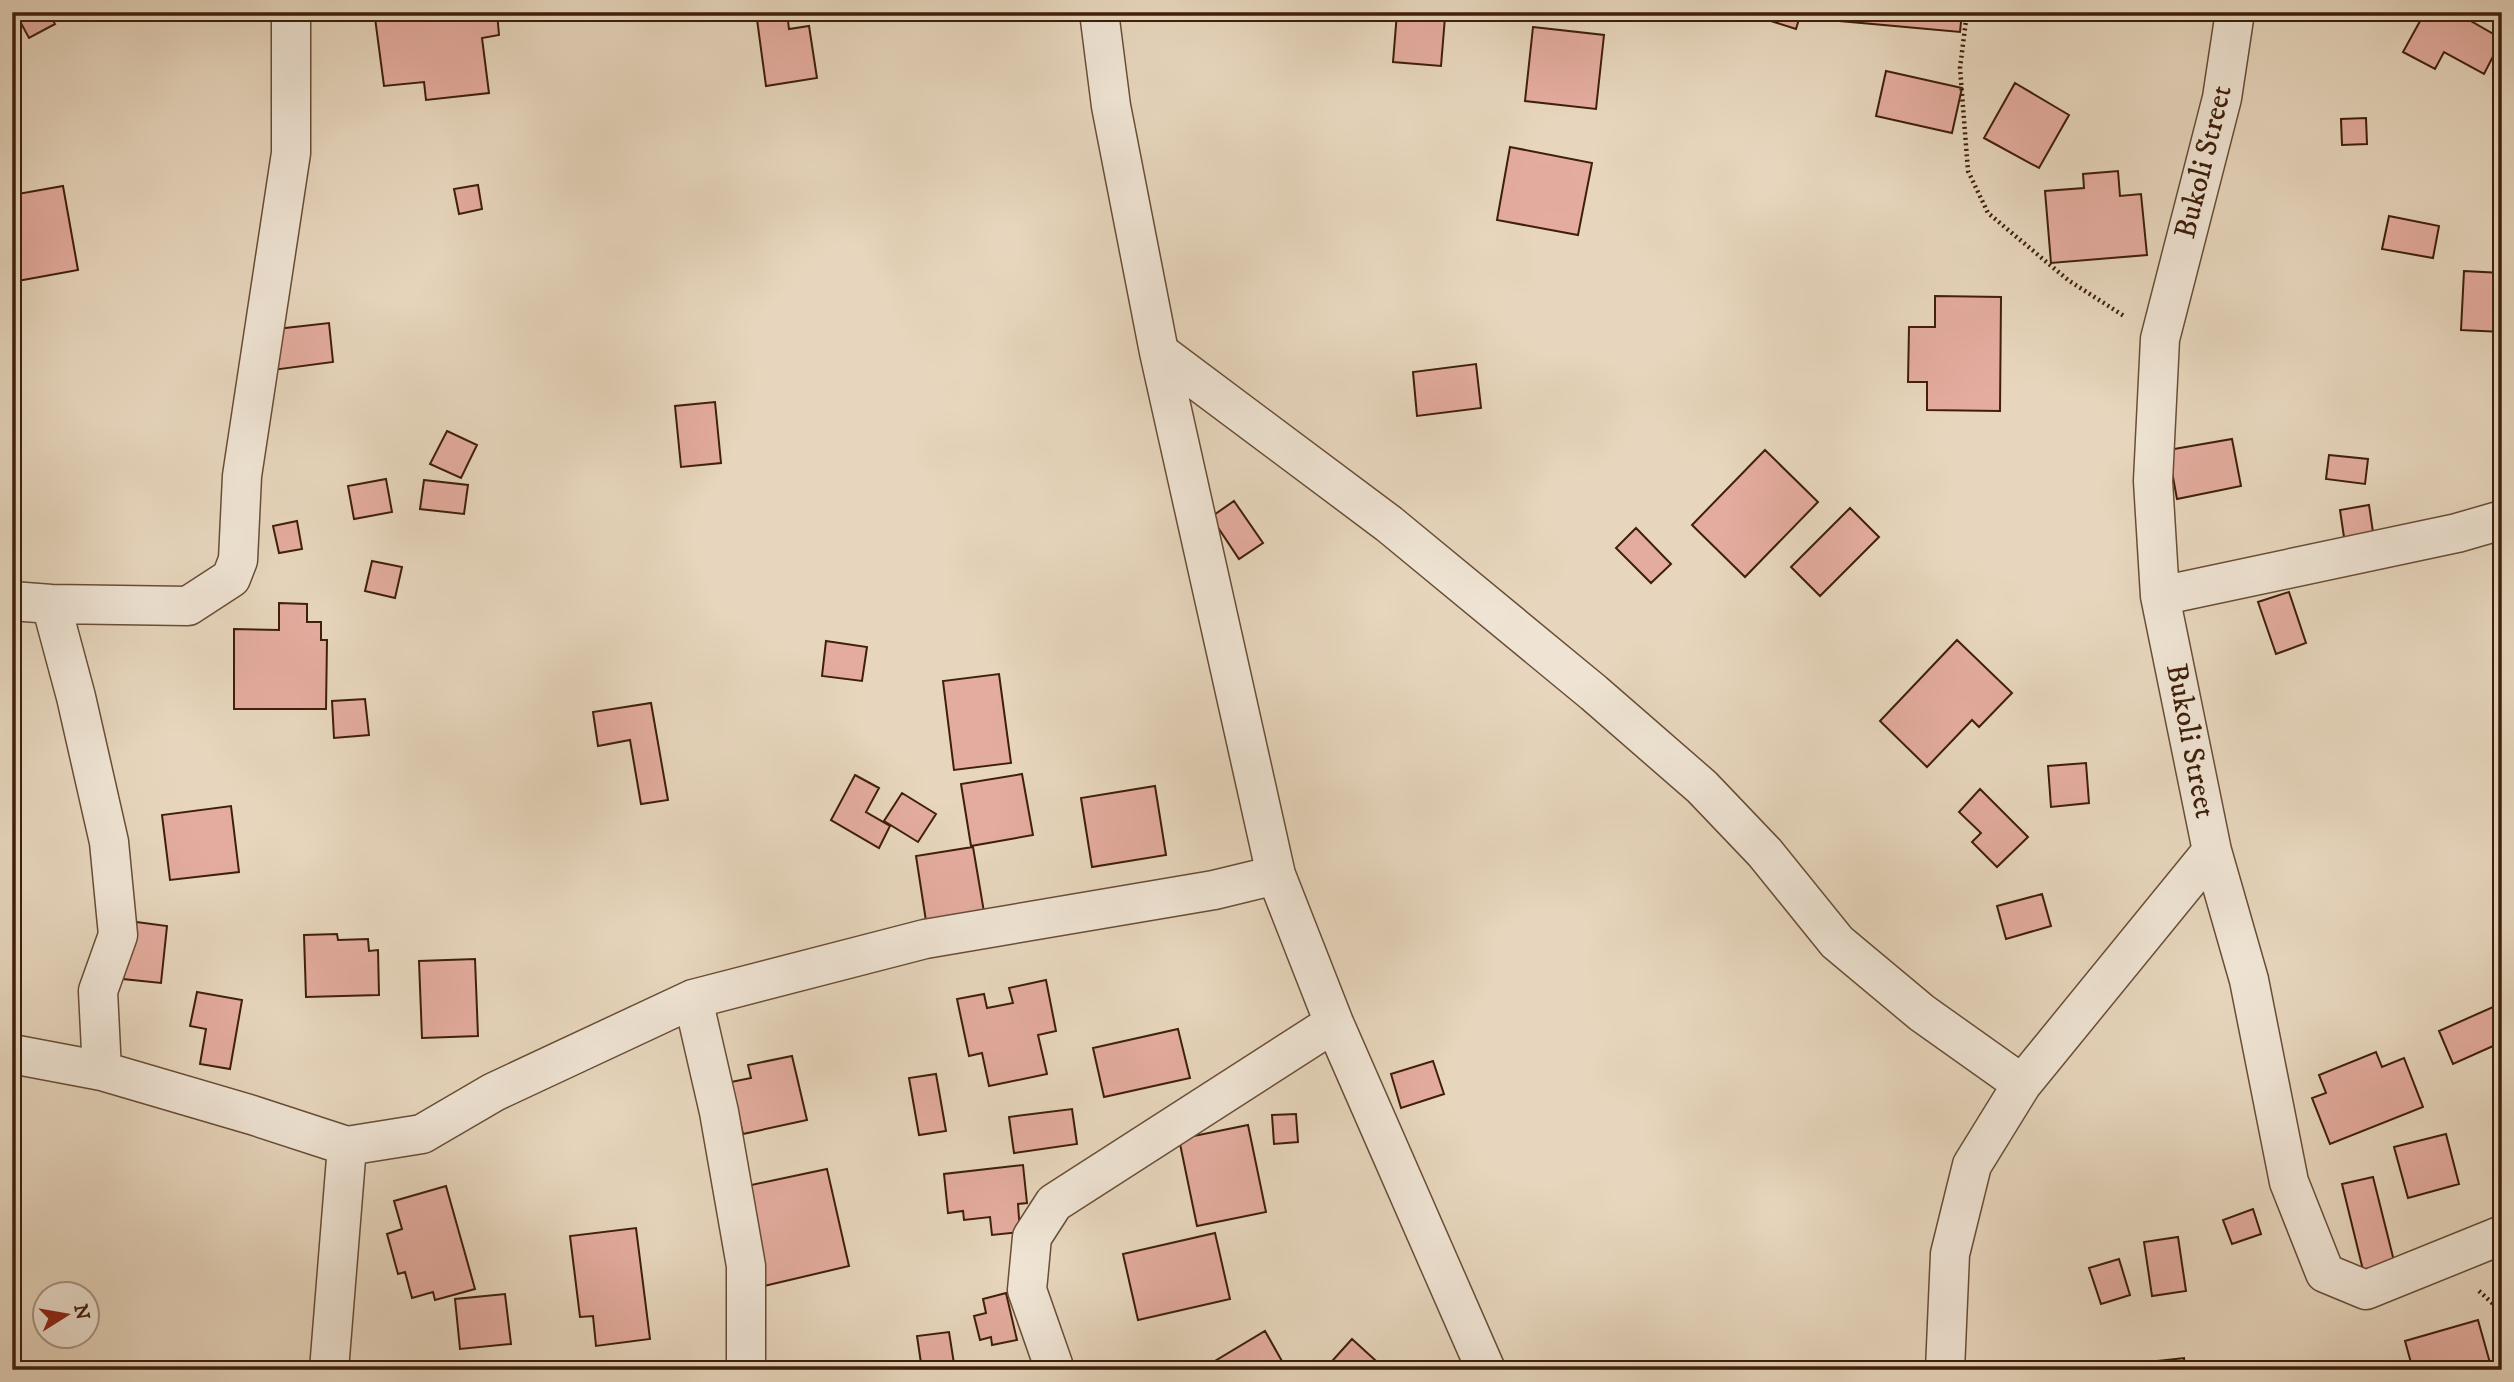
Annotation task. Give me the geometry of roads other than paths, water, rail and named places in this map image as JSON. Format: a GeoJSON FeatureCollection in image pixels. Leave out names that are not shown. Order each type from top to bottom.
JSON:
{"type":"FeatureCollection","features":[{"type":"Feature","properties":{"kind":"street"},"geometry":{"type":"LineString","coordinates":[[12,601],[188,606],[231,578],[238,560],[242,476],[291,153],[291,12]]}},
{"type":"Feature","properties":{"kind":"street"},"geometry":{"type":"LineString","coordinates":[[1099,12],[1111,106],[1159,352],[1276,875],[1334,1023],[1486,1370]]}},
{"type":"Feature","properties":{"kind":"street","name":"Bukoli Street"},"geometry":{"type":"LineString","coordinates":[[2235,12],[2222,98],[2160,340],[2153,481],[2160,596],[2212,851],[2249,980],[2289,1182],[2325,1273],[2366,1290],[2502,1235]]}},
{"type":"Feature","properties":{"kind":"street"},"geometry":{"type":"LineString","coordinates":[[1159,352],[1389,524],[1594,693],[1702,787],[1765,853],[1837,942],[1922,1013],[2022,1084]]}},
{"type":"Feature","properties":{"kind":"street"},"geometry":{"type":"LineString","coordinates":[[2160,596],[2456,533],[2502,520]]}},
{"type":"Feature","properties":{"kind":"street"},"geometry":{"type":"LineString","coordinates":[[51,604],[76,697],[109,842],[118,936],[98,991],[102,1071]]}},
{"type":"Feature","properties":{"kind":"street"},"geometry":{"type":"LineString","coordinates":[[1945,1370],[1950,1254],[1972,1165],[2022,1084],[2212,851]]}},
{"type":"Feature","properties":{"kind":"street"},"geometry":{"type":"LineString","coordinates":[[12,1054],[102,1071],[253,1115],[347,1146],[422,1134],[494,1092],[693,999],[925,939],[1214,890],[1276,875]]}},
{"type":"Feature","properties":{"kind":"street"},"geometry":{"type":"LineString","coordinates":[[693,999],[719,1112],[746,1266],[746,1370]]}},
{"type":"Feature","properties":{"kind":"street"},"geometry":{"type":"LineString","coordinates":[[1055,1370],[1027,1290],[1032,1237],[1054,1203],[1334,1023]]}},
{"type":"Feature","properties":{"kind":"street"},"geometry":{"type":"LineString","coordinates":[[329,1370],[347,1146]]}}]}
